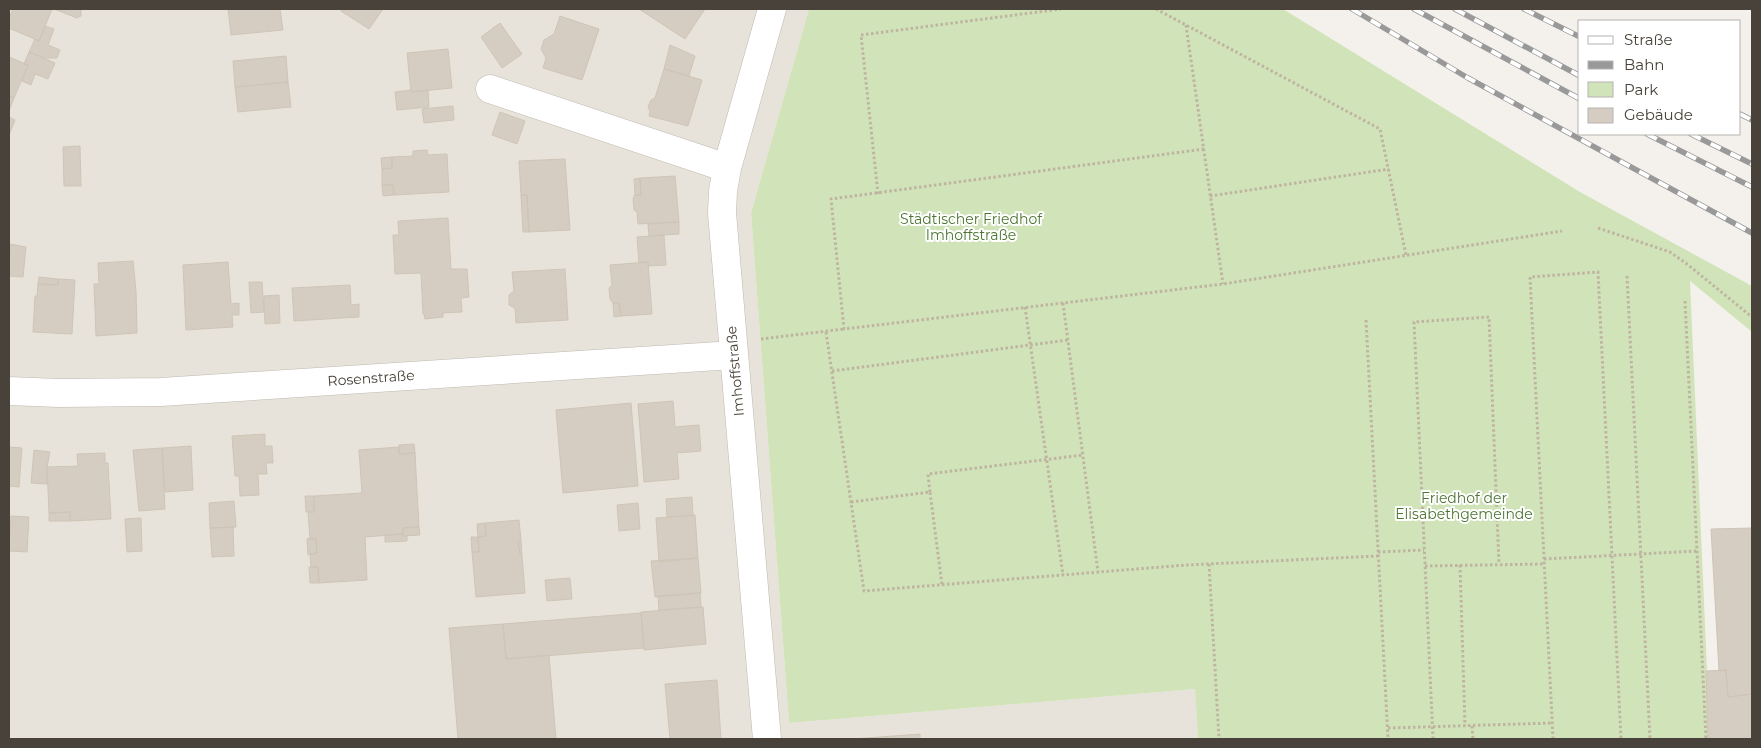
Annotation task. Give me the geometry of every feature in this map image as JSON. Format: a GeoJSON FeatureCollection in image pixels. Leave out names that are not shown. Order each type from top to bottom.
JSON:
{"type":"FeatureCollection","features":[{"type":"Feature","properties":{"kind":"street","name":"Imhoffstraße"},"geometry":{"type":"LineString","coordinates":[[767,739],[722,213],[726,168],[772,9]]}},
{"type":"Feature","properties":{"kind":"street"},"geometry":{"type":"LineString","coordinates":[[490,89],[726,168]]}},
{"type":"Feature","properties":{"kind":"street","name":"Rosenstraße"},"geometry":{"type":"LineString","coordinates":[[9,391],[58,394],[161,392],[733,349]]}},
{"type":"Feature","properties":{"kind":"path"},"geometry":{"type":"LineString","coordinates":[[878,194],[861,35],[1061,9]]}},
{"type":"Feature","properties":{"kind":"path"},"geometry":{"type":"LineString","coordinates":[[1156,9],[1380,129],[1406,255]]}},
{"type":"Feature","properties":{"kind":"path"},"geometry":{"type":"LineString","coordinates":[[1186,24],[1223,284]]}},
{"type":"Feature","properties":{"kind":"path"},"geometry":{"type":"LineString","coordinates":[[844,330],[831,199],[1204,149]]}},
{"type":"Feature","properties":{"kind":"path"},"geometry":{"type":"LineString","coordinates":[[1210,196],[1389,169]]}},
{"type":"Feature","properties":{"kind":"path"},"geometry":{"type":"LineString","coordinates":[[1598,228],[1670,252],[1752,317]]}},
{"type":"Feature","properties":{"kind":"path"},"geometry":{"type":"LineString","coordinates":[[733,349],[826,332],[1223,284],[1562,231]]}},
{"type":"Feature","properties":{"kind":"path"},"geometry":{"type":"LineString","coordinates":[[1553,739],[1530,277],[1598,272],[1621,739]]}},
{"type":"Feature","properties":{"kind":"path"},"geometry":{"type":"LineString","coordinates":[[1627,276],[1650,739]]}},
{"type":"Feature","properties":{"kind":"path"},"geometry":{"type":"LineString","coordinates":[[1685,301],[1706,739]]}},
{"type":"Feature","properties":{"kind":"path"},"geometry":{"type":"LineString","coordinates":[[1063,303],[1098,572]]}},
{"type":"Feature","properties":{"kind":"path"},"geometry":{"type":"LineString","coordinates":[[1025,307],[1063,575]]}},
{"type":"Feature","properties":{"kind":"path"},"geometry":{"type":"LineString","coordinates":[[1433,739],[1414,322],[1489,317],[1499,564]]}},
{"type":"Feature","properties":{"kind":"path"},"geometry":{"type":"LineString","coordinates":[[1366,320],[1388,739]]}},
{"type":"Feature","properties":{"kind":"path"},"geometry":{"type":"LineString","coordinates":[[826,332],[864,591],[1209,564],[1378,556]]}},
{"type":"Feature","properties":{"kind":"path"},"geometry":{"type":"LineString","coordinates":[[832,371],[1068,340]]}},
{"type":"Feature","properties":{"kind":"path"},"geometry":{"type":"LineString","coordinates":[[942,585],[928,474],[1083,455]]}},
{"type":"Feature","properties":{"kind":"path"},"geometry":{"type":"LineString","coordinates":[[850,502],[930,492]]}},
{"type":"Feature","properties":{"kind":"path"},"geometry":{"type":"LineString","coordinates":[[1378,552],[1424,550]]}},
{"type":"Feature","properties":{"kind":"path"},"geometry":{"type":"LineString","coordinates":[[1544,559],[1697,551]]}},
{"type":"Feature","properties":{"kind":"path"},"geometry":{"type":"LineString","coordinates":[[1209,564],[1219,739]]}},
{"type":"Feature","properties":{"kind":"path"},"geometry":{"type":"LineString","coordinates":[[1425,566],[1544,564]]}},
{"type":"Feature","properties":{"kind":"path"},"geometry":{"type":"LineString","coordinates":[[1460,565],[1465,726]]}},
{"type":"Feature","properties":{"kind":"path"},"geometry":{"type":"LineString","coordinates":[[1388,728],[1552,723]]}},
{"type":"Feature","properties":{"kind":"path"},"geometry":{"type":"LineString","coordinates":[[1472,726],[1473,739]]}},
{"type":"Feature","properties":{"kind":"shaded area"},"geometry":{"type":"Polygon","coordinates":[[[9,9],[809,9],[751,213],[789,723],[1195,689],[1198,739],[9,739],[9,9]]]}},
{"type":"Feature","properties":{"kind":"green space","name":"Städtischer Friedhof Imhoffstraße"},"geometry":{"type":"Polygon","coordinates":[[[809,9],[1283,9],[1580,192],[1752,286],[1752,332],[1690,281],[1710,739],[1198,739],[1195,689],[789,723],[751,213],[809,9]]]}},
{"type":"Feature","properties":{"kind":"building"},"geometry":{"type":"Polygon","coordinates":[[[13,9],[52,9],[39,41],[9,28],[9,18],[13,9]]]}},
{"type":"Feature","properties":{"kind":"building"},"geometry":{"type":"Polygon","coordinates":[[[54,9],[81,9],[81,16],[77,18],[54,9]]]}},
{"type":"Feature","properties":{"kind":"building"},"geometry":{"type":"Polygon","coordinates":[[[228,9],[280,9],[283,30],[231,35],[228,9]]]}},
{"type":"Feature","properties":{"kind":"building"},"geometry":{"type":"Polygon","coordinates":[[[342,9],[383,9],[369,29],[341,11],[342,9]]]}},
{"type":"Feature","properties":{"kind":"building"},"geometry":{"type":"Polygon","coordinates":[[[639,9],[705,9],[685,39],[639,9]]]}},
{"type":"Feature","properties":{"kind":"building"},"geometry":{"type":"Polygon","coordinates":[[[560,16],[599,29],[582,80],[543,68],[546,58],[541,49],[544,40],[554,34],[560,16]]]}},
{"type":"Feature","properties":{"kind":"building"},"geometry":{"type":"Polygon","coordinates":[[[500,23],[522,54],[502,68],[481,37],[500,23]]]}},
{"type":"Feature","properties":{"kind":"building"},"geometry":{"type":"Polygon","coordinates":[[[45,26],[54,29],[48,45],[60,50],[57,58],[44,58],[29,52],[35,39],[39,41],[45,26]]]}},
{"type":"Feature","properties":{"kind":"building"},"geometry":{"type":"Polygon","coordinates":[[[670,45],[695,56],[689,76],[664,69],[670,45]]]}},
{"type":"Feature","properties":{"kind":"building"},"geometry":{"type":"Polygon","coordinates":[[[448,49],[452,88],[411,92],[407,53],[448,49]]]}},
{"type":"Feature","properties":{"kind":"building"},"geometry":{"type":"Polygon","coordinates":[[[29,52],[55,63],[48,79],[35,74],[31,85],[22,81],[28,65],[24,64],[29,52]]]}},
{"type":"Feature","properties":{"kind":"building"},"geometry":{"type":"Polygon","coordinates":[[[286,56],[288,82],[235,87],[233,61],[286,56]]]}},
{"type":"Feature","properties":{"kind":"building"},"geometry":{"type":"Polygon","coordinates":[[[9,57],[28,65],[14,98],[9,96],[9,57]]]}},
{"type":"Feature","properties":{"kind":"building"},"geometry":{"type":"Polygon","coordinates":[[[664,69],[702,80],[688,126],[649,116],[650,111],[648,107],[651,100],[655,98],[664,69]]]}},
{"type":"Feature","properties":{"kind":"building"},"geometry":{"type":"Polygon","coordinates":[[[288,82],[291,107],[238,112],[235,87],[288,82]]]}},
{"type":"Feature","properties":{"kind":"building"},"geometry":{"type":"Polygon","coordinates":[[[411,90],[411,92],[428,90],[429,107],[397,110],[395,92],[411,90]]]}},
{"type":"Feature","properties":{"kind":"building"},"geometry":{"type":"Polygon","coordinates":[[[9,96],[14,98],[9,111],[9,96]]]}},
{"type":"Feature","properties":{"kind":"building"},"geometry":{"type":"Polygon","coordinates":[[[453,106],[454,120],[424,123],[422,109],[453,106]]]}},
{"type":"Feature","properties":{"kind":"building"},"geometry":{"type":"Polygon","coordinates":[[[500,112],[525,121],[517,144],[492,135],[500,112]]]}},
{"type":"Feature","properties":{"kind":"building"},"geometry":{"type":"Polygon","coordinates":[[[9,117],[15,120],[9,135],[9,117]]]}},
{"type":"Feature","properties":{"kind":"building"},"geometry":{"type":"Polygon","coordinates":[[[80,146],[81,186],[64,186],[63,147],[80,146]]]}},
{"type":"Feature","properties":{"kind":"building"},"geometry":{"type":"Polygon","coordinates":[[[427,150],[428,155],[447,154],[449,192],[394,195],[393,185],[382,185],[382,169],[392,168],[392,157],[413,156],[413,151],[427,150]]]}},
{"type":"Feature","properties":{"kind":"building"},"geometry":{"type":"Polygon","coordinates":[[[392,157],[392,168],[382,169],[381,158],[392,157]]]}},
{"type":"Feature","properties":{"kind":"building"},"geometry":{"type":"Polygon","coordinates":[[[565,159],[570,230],[529,232],[527,195],[521,195],[519,161],[565,159]]]}},
{"type":"Feature","properties":{"kind":"building"},"geometry":{"type":"Polygon","coordinates":[[[675,176],[679,222],[638,224],[633,198],[635,195],[641,195],[640,178],[675,176]]]}},
{"type":"Feature","properties":{"kind":"building"},"geometry":{"type":"Polygon","coordinates":[[[640,178],[641,195],[635,195],[634,179],[640,178]]]}},
{"type":"Feature","properties":{"kind":"building"},"geometry":{"type":"Polygon","coordinates":[[[382,185],[393,185],[394,195],[383,196],[382,185]]]}},
{"type":"Feature","properties":{"kind":"building"},"geometry":{"type":"Polygon","coordinates":[[[521,195],[527,195],[529,232],[523,232],[521,195]]]}},
{"type":"Feature","properties":{"kind":"building"},"geometry":{"type":"Polygon","coordinates":[[[448,218],[451,269],[467,269],[469,297],[461,298],[462,312],[443,313],[443,317],[425,319],[423,314],[421,273],[395,274],[393,235],[399,235],[398,221],[448,218]]]}},
{"type":"Feature","properties":{"kind":"building"},"geometry":{"type":"Polygon","coordinates":[[[679,222],[679,234],[649,236],[648,224],[679,222]]]}},
{"type":"Feature","properties":{"kind":"building"},"geometry":{"type":"Polygon","coordinates":[[[664,235],[666,265],[648,266],[648,262],[639,263],[637,237],[664,235]]]}},
{"type":"Feature","properties":{"kind":"building"},"geometry":{"type":"Polygon","coordinates":[[[10,244],[26,247],[23,277],[9,276],[10,244]]]}},
{"type":"Feature","properties":{"kind":"building"},"geometry":{"type":"Polygon","coordinates":[[[133,261],[137,333],[96,336],[94,284],[99,284],[98,263],[133,261]]]}},
{"type":"Feature","properties":{"kind":"building"},"geometry":{"type":"Polygon","coordinates":[[[228,262],[231,304],[239,303],[239,315],[232,315],[233,327],[186,330],[183,265],[228,262]]]}},
{"type":"Feature","properties":{"kind":"building"},"geometry":{"type":"Polygon","coordinates":[[[648,262],[652,314],[621,316],[619,303],[613,303],[610,299],[609,288],[612,285],[610,265],[648,262]]]}},
{"type":"Feature","properties":{"kind":"building"},"geometry":{"type":"Polygon","coordinates":[[[565,269],[568,320],[516,323],[515,308],[509,305],[509,295],[514,291],[512,272],[565,269]]]}},
{"type":"Feature","properties":{"kind":"building"},"geometry":{"type":"Polygon","coordinates":[[[39,277],[58,279],[58,285],[38,284],[39,277]]]}},
{"type":"Feature","properties":{"kind":"building"},"geometry":{"type":"Polygon","coordinates":[[[58,279],[75,280],[72,334],[33,332],[35,296],[37,296],[38,284],[58,285],[58,279]]]}},
{"type":"Feature","properties":{"kind":"building"},"geometry":{"type":"Polygon","coordinates":[[[249,282],[262,282],[264,312],[251,313],[249,282]]]}},
{"type":"Feature","properties":{"kind":"building"},"geometry":{"type":"Polygon","coordinates":[[[350,285],[351,305],[359,304],[359,317],[294,321],[292,288],[350,285]]]}},
{"type":"Feature","properties":{"kind":"building"},"geometry":{"type":"Polygon","coordinates":[[[279,295],[280,323],[265,324],[264,296],[279,295]]]}},
{"type":"Feature","properties":{"kind":"building"},"geometry":{"type":"Polygon","coordinates":[[[613,303],[619,303],[621,316],[614,317],[613,303]]]}},
{"type":"Feature","properties":{"kind":"building"},"geometry":{"type":"Polygon","coordinates":[[[673,401],[675,427],[699,425],[701,451],[677,453],[679,479],[644,482],[638,404],[673,401]]]}},
{"type":"Feature","properties":{"kind":"building"},"geometry":{"type":"Polygon","coordinates":[[[631,403],[638,486],[563,493],[556,410],[631,403]]]}},
{"type":"Feature","properties":{"kind":"building"},"geometry":{"type":"Polygon","coordinates":[[[265,434],[265,446],[272,446],[273,463],[266,463],[267,474],[258,474],[259,495],[240,496],[239,476],[235,476],[232,436],[265,434]]]}},
{"type":"Feature","properties":{"kind":"building"},"geometry":{"type":"Polygon","coordinates":[[[414,444],[415,453],[399,454],[399,445],[414,444]]]}},
{"type":"Feature","properties":{"kind":"building"},"geometry":{"type":"Polygon","coordinates":[[[191,446],[193,490],[165,492],[162,448],[191,446]]]}},
{"type":"Feature","properties":{"kind":"building"},"geometry":{"type":"Polygon","coordinates":[[[9,447],[22,448],[19,487],[9,486],[9,447]]]}},
{"type":"Feature","properties":{"kind":"building"},"geometry":{"type":"Polygon","coordinates":[[[399,447],[399,454],[415,453],[419,527],[403,528],[403,534],[365,537],[367,580],[319,583],[318,567],[311,567],[310,554],[317,553],[316,539],[310,539],[308,512],[314,512],[314,496],[362,493],[359,450],[399,447]]]}},
{"type":"Feature","properties":{"kind":"building"},"geometry":{"type":"Polygon","coordinates":[[[162,448],[165,509],[139,511],[133,450],[162,448]]]}},
{"type":"Feature","properties":{"kind":"building"},"geometry":{"type":"Polygon","coordinates":[[[34,450],[50,452],[47,467],[47,484],[31,483],[34,450]]]}},
{"type":"Feature","properties":{"kind":"building"},"geometry":{"type":"Polygon","coordinates":[[[105,453],[105,463],[108,463],[111,519],[70,521],[70,512],[49,513],[47,467],[78,466],[77,454],[105,453]]]}},
{"type":"Feature","properties":{"kind":"building"},"geometry":{"type":"Polygon","coordinates":[[[305,496],[314,496],[314,512],[306,512],[305,496]]]}},
{"type":"Feature","properties":{"kind":"building"},"geometry":{"type":"Polygon","coordinates":[[[692,497],[693,515],[667,517],[666,499],[692,497]]]}},
{"type":"Feature","properties":{"kind":"building"},"geometry":{"type":"Polygon","coordinates":[[[234,501],[236,527],[210,528],[209,503],[234,501]]]}},
{"type":"Feature","properties":{"kind":"building"},"geometry":{"type":"Polygon","coordinates":[[[638,503],[640,529],[619,531],[617,505],[638,503]]]}},
{"type":"Feature","properties":{"kind":"building"},"geometry":{"type":"Polygon","coordinates":[[[70,512],[70,521],[49,521],[49,513],[70,512]]]}},
{"type":"Feature","properties":{"kind":"building"},"geometry":{"type":"Polygon","coordinates":[[[695,515],[698,558],[659,562],[656,518],[695,515]]]}},
{"type":"Feature","properties":{"kind":"building"},"geometry":{"type":"Polygon","coordinates":[[[11,516],[29,517],[27,552],[9,551],[11,516]]]}},
{"type":"Feature","properties":{"kind":"building"},"geometry":{"type":"Polygon","coordinates":[[[141,518],[142,551],[127,552],[125,519],[141,518]]]}},
{"type":"Feature","properties":{"kind":"building"},"geometry":{"type":"Polygon","coordinates":[[[519,520],[521,540],[518,542],[522,556],[525,593],[476,597],[472,552],[479,552],[478,537],[486,536],[485,523],[519,520]]]}},
{"type":"Feature","properties":{"kind":"building"},"geometry":{"type":"Polygon","coordinates":[[[485,523],[486,536],[478,537],[477,524],[485,523]]]}},
{"type":"Feature","properties":{"kind":"building"},"geometry":{"type":"Polygon","coordinates":[[[233,527],[234,556],[212,557],[210,528],[233,527]]]}},
{"type":"Feature","properties":{"kind":"building"},"geometry":{"type":"Polygon","coordinates":[[[419,527],[420,535],[403,536],[403,528],[419,527]]]}},
{"type":"Feature","properties":{"kind":"building"},"geometry":{"type":"Polygon","coordinates":[[[1752,528],[1752,694],[1728,697],[1726,670],[1719,671],[1711,529],[1752,528]]]}},
{"type":"Feature","properties":{"kind":"building"},"geometry":{"type":"Polygon","coordinates":[[[403,534],[403,536],[407,536],[407,541],[385,542],[385,535],[403,534]]]}},
{"type":"Feature","properties":{"kind":"building"},"geometry":{"type":"Polygon","coordinates":[[[471,537],[478,537],[479,552],[472,552],[471,537]]]}},
{"type":"Feature","properties":{"kind":"building"},"geometry":{"type":"Polygon","coordinates":[[[307,539],[316,539],[317,553],[308,555],[307,539]]]}},
{"type":"Feature","properties":{"kind":"building"},"geometry":{"type":"Polygon","coordinates":[[[521,540],[522,556],[518,542],[521,540]]]}},
{"type":"Feature","properties":{"kind":"building"},"geometry":{"type":"Polygon","coordinates":[[[698,558],[701,593],[655,597],[651,561],[698,558]]]}},
{"type":"Feature","properties":{"kind":"building"},"geometry":{"type":"Polygon","coordinates":[[[309,567],[318,567],[319,583],[310,583],[309,567]]]}},
{"type":"Feature","properties":{"kind":"building"},"geometry":{"type":"Polygon","coordinates":[[[570,578],[572,599],[547,601],[545,580],[570,578]]]}},
{"type":"Feature","properties":{"kind":"building"},"geometry":{"type":"Polygon","coordinates":[[[700,593],[701,607],[659,610],[658,596],[700,593]]]}},
{"type":"Feature","properties":{"kind":"building"},"geometry":{"type":"Polygon","coordinates":[[[703,607],[706,644],[644,650],[641,612],[703,607]]]}},
{"type":"Feature","properties":{"kind":"building"},"geometry":{"type":"Polygon","coordinates":[[[641,613],[644,648],[506,659],[503,624],[641,613]]]}},
{"type":"Feature","properties":{"kind":"building"},"geometry":{"type":"Polygon","coordinates":[[[503,624],[506,659],[549,655],[556,739],[458,739],[449,628],[503,624]]]}},
{"type":"Feature","properties":{"kind":"building"},"geometry":{"type":"Polygon","coordinates":[[[1726,670],[1728,697],[1752,694],[1752,739],[1708,739],[1706,671],[1726,670]]]}},
{"type":"Feature","properties":{"kind":"building"},"geometry":{"type":"Polygon","coordinates":[[[717,680],[721,739],[670,739],[665,684],[717,680]]]}},
{"type":"Feature","properties":{"kind":"building"},"geometry":{"type":"Polygon","coordinates":[[[920,734],[920,739],[853,739],[920,734]]]}},
{"type":"Feature","properties":{"kind":"railway"},"geometry":{"type":"LineString","coordinates":[[1352,9],[1468,78],[1752,233]]}},
{"type":"Feature","properties":{"kind":"railway"},"geometry":{"type":"LineString","coordinates":[[1414,9],[1578,98]]}},
{"type":"Feature","properties":{"kind":"railway"},"geometry":{"type":"LineString","coordinates":[[1455,9],[1578,75]]}},
{"type":"Feature","properties":{"kind":"railway"},"geometry":{"type":"LineString","coordinates":[[1524,9],[1578,36]]}},
{"type":"Feature","properties":{"kind":"railway"},"geometry":{"type":"LineString","coordinates":[[1741,114],[1752,120]]}},
{"type":"Feature","properties":{"kind":"railway"},"geometry":{"type":"LineString","coordinates":[[1649,135],[1752,187]]}},
{"type":"Feature","properties":{"kind":"railway"},"geometry":{"type":"LineString","coordinates":[[1693,135],[1752,164]]}},
{"type":"Feature","properties":{"kind":"park label","name":"Friedhof der Elisabethgemeinde"},"geometry":{"type":"Point","coordinates":[1464,506]}}]}
